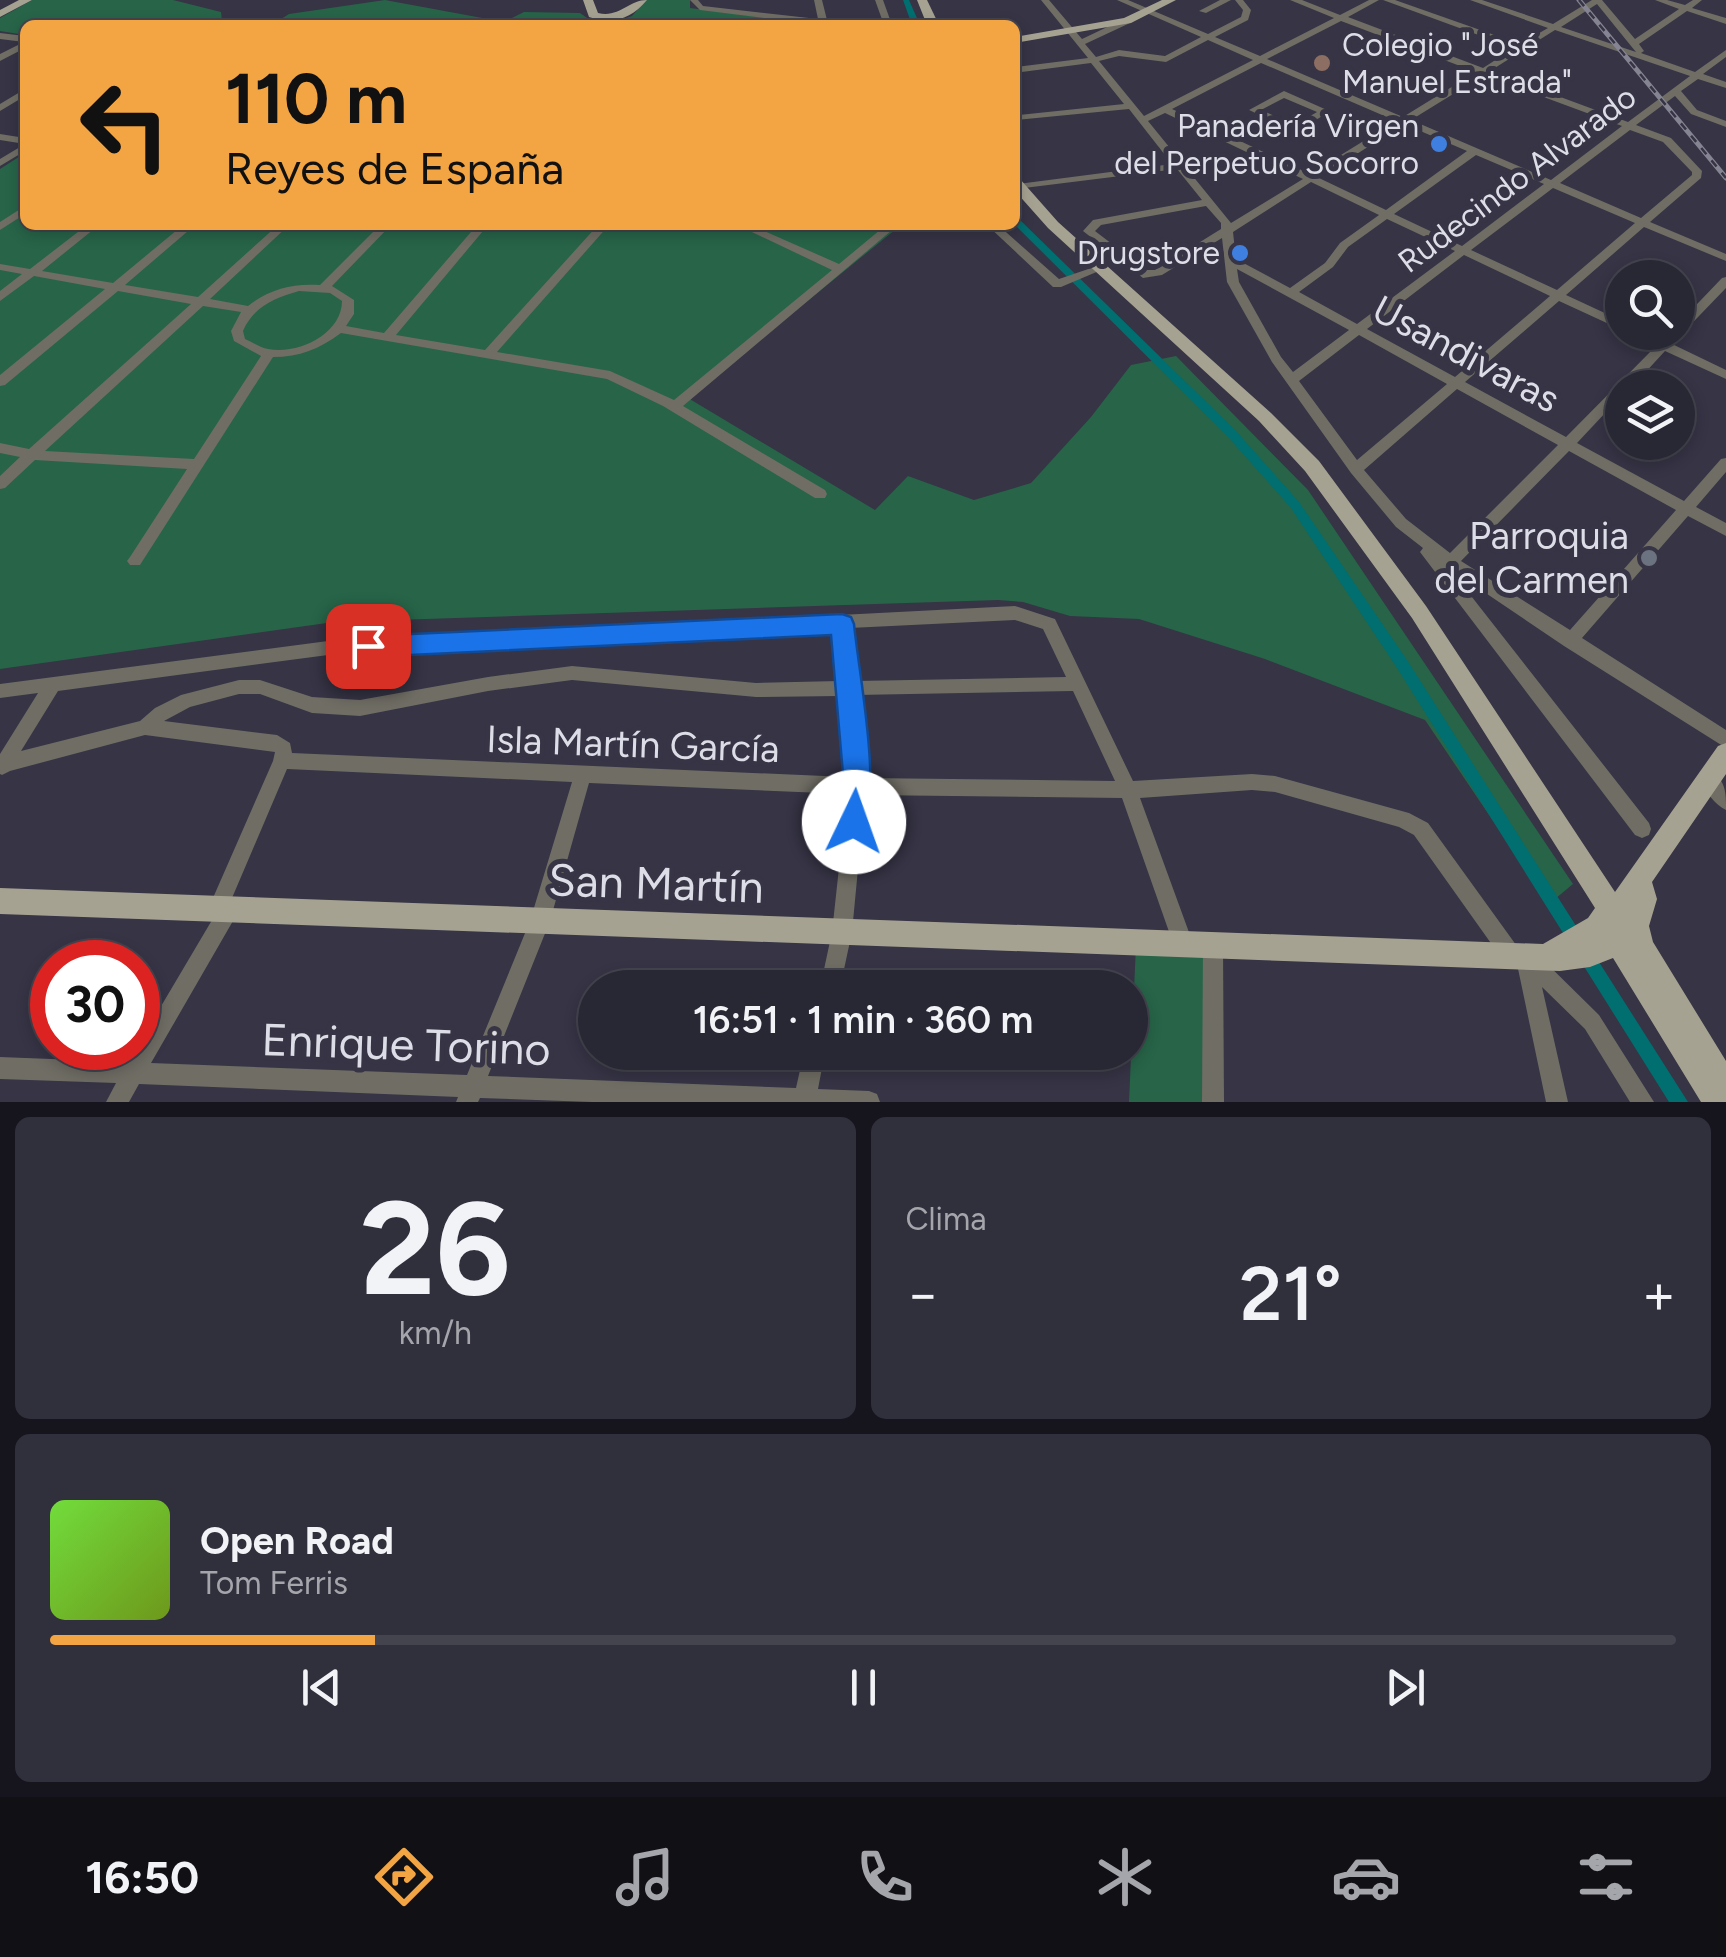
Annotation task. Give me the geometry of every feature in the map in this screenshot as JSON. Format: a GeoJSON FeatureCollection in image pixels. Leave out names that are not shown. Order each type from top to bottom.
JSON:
{"type":"FeatureCollection","features":[{"type":"Feature","properties":{"kind":"main road"},"geometry":{"type":"LineString","coordinates":[[0,14],[27,0]]}},
{"type":"Feature","properties":{"kind":"main road"},"geometry":{"type":"LineString","coordinates":[[588,0],[593,15],[606,19],[629,14],[642,0]]}},
{"type":"Feature","properties":{"kind":"main road"},"geometry":{"type":"LineString","coordinates":[[1020,39],[1127,21],[1171,0]]}},
{"type":"Feature","properties":{"kind":"main road"},"geometry":{"type":"LineString","coordinates":[[1020,190],[1098,269],[1265,417],[1312,466],[1419,612],[1718,1102]]}},
{"type":"Feature","properties":{"kind":"main road"},"geometry":{"type":"LineString","coordinates":[[1613,932],[1644,899],[1640,884],[1716,774]]}},
{"type":"Feature","properties":{"kind":"main road","name":"San Martín"},"geometry":{"type":"LineString","coordinates":[[0,901],[1572,957],[1613,932]]}},
{"type":"Feature","properties":{"kind":"main road"},"geometry":{"type":"LineString","coordinates":[[1613,932],[1726,1088]]}},
{"type":"Feature","properties":{"kind":"street"},"geometry":{"type":"LineString","coordinates":[[756,0],[758,15]]}},
{"type":"Feature","properties":{"kind":"street"},"geometry":{"type":"LineString","coordinates":[[1046,0],[1226,223],[1232,282],[1291,380],[1356,470],[1416,537],[1642,830]]}},
{"type":"Feature","properties":{"kind":"street"},"geometry":{"type":"LineString","coordinates":[[1121,0],[1726,258]]}},
{"type":"Feature","properties":{"kind":"street"},"geometry":{"type":"LineString","coordinates":[[1203,11],[1227,0]]}},
{"type":"Feature","properties":{"kind":"street"},"geometry":{"type":"LineString","coordinates":[[1020,69],[1120,53],[1166,58],[1245,18],[1247,10],[1239,0]]}},
{"type":"Feature","properties":{"kind":"street"},"geometry":{"type":"LineString","coordinates":[[1294,0],[1668,140],[1677,146],[1697,176],[1356,470]]}},
{"type":"Feature","properties":{"kind":"street"},"geometry":{"type":"LineString","coordinates":[[1143,120],[1376,0]]}},
{"type":"Feature","properties":{"kind":"street"},"geometry":{"type":"LineString","coordinates":[[1387,0],[1522,48]]}},
{"type":"Feature","properties":{"kind":"street"},"geometry":{"type":"LineString","coordinates":[[1474,0],[1726,85]]}},
{"type":"Feature","properties":{"kind":"street"},"geometry":{"type":"LineString","coordinates":[[1209,202],[1097,222],[1089,228],[1150,276],[1598,0],[1646,57]]}},
{"type":"Feature","properties":{"kind":"street"},"geometry":{"type":"LineString","coordinates":[[1658,0],[1726,21]]}},
{"type":"Feature","properties":{"kind":"street"},"geometry":{"type":"LineString","coordinates":[[1634,44],[1698,0]]}},
{"type":"Feature","properties":{"kind":"street"},"geometry":{"type":"LineString","coordinates":[[695,3],[804,20]]}},
{"type":"Feature","properties":{"kind":"street"},"geometry":{"type":"LineString","coordinates":[[1080,43],[1127,21]]}},
{"type":"Feature","properties":{"kind":"street","name":"Rudecindo Alvarado"},"geometry":{"type":"LineString","coordinates":[[1291,380],[1726,53]]}},
{"type":"Feature","properties":{"kind":"street"},"geometry":{"type":"LineString","coordinates":[[1302,102],[1324,112],[1296,129],[1254,110],[1284,94],[1302,102],[1329,89]]}},
{"type":"Feature","properties":{"kind":"street"},"geometry":{"type":"LineString","coordinates":[[1676,91],[1694,112],[1726,124]]}},
{"type":"Feature","properties":{"kind":"street"},"geometry":{"type":"LineString","coordinates":[[1020,118],[1132,106]]}},
{"type":"Feature","properties":{"kind":"street"},"geometry":{"type":"LineString","coordinates":[[1165,109],[1605,318]]}},
{"type":"Feature","properties":{"kind":"street"},"geometry":{"type":"LineString","coordinates":[[0,163],[20,148]]}},
{"type":"Feature","properties":{"kind":"street"},"geometry":{"type":"LineString","coordinates":[[1290,293],[1329,264],[1344,244],[1473,152]]}},
{"type":"Feature","properties":{"kind":"street"},"geometry":{"type":"LineString","coordinates":[[1020,186],[1178,166]]}},
{"type":"Feature","properties":{"kind":"street"},"geometry":{"type":"LineString","coordinates":[[0,297],[87,230]]}},
{"type":"Feature","properties":{"kind":"street"},"geometry":{"type":"LineString","coordinates":[[0,382],[184,230]]}},
{"type":"Feature","properties":{"kind":"street"},"geometry":{"type":"LineString","coordinates":[[0,484],[279,230]]}},
{"type":"Feature","properties":{"kind":"street"},"geometry":{"type":"LineString","coordinates":[[324,287],[381,230]]}},
{"type":"Feature","properties":{"kind":"street"},"geometry":{"type":"LineString","coordinates":[[386,337],[479,230]]}},
{"type":"Feature","properties":{"kind":"street"},"geometry":{"type":"LineString","coordinates":[[488,354],[600,230]]}},
{"type":"Feature","properties":{"kind":"street"},"geometry":{"type":"LineString","coordinates":[[753,230],[840,269]]}},
{"type":"Feature","properties":{"kind":"street"},"geometry":{"type":"LineString","coordinates":[[674,407],[887,230]]}},
{"type":"Feature","properties":{"kind":"street"},"geometry":{"type":"LineString","coordinates":[[998,230],[1057,284],[1098,269]]}},
{"type":"Feature","properties":{"kind":"street","name":"Usandivaras"},"geometry":{"type":"LineString","coordinates":[[1230,260],[1726,530]]}},
{"type":"Feature","properties":{"kind":"street"},"geometry":{"type":"LineString","coordinates":[[0,267],[250,310]]}},
{"type":"Feature","properties":{"kind":"street"},"geometry":{"type":"LineString","coordinates":[[1695,314],[1726,282]]}},
{"type":"Feature","properties":{"kind":"street"},"geometry":{"type":"LineString","coordinates":[[324,287],[344,294],[350,303],[350,313],[340,328],[317,344],[268,353],[240,341],[241,320],[250,310],[281,292],[324,287]]}},
{"type":"Feature","properties":{"kind":"street"},"geometry":{"type":"LineString","coordinates":[[340,328],[610,375],[674,407],[820,494]]}},
{"type":"Feature","properties":{"kind":"street"},"geometry":{"type":"LineString","coordinates":[[1640,370],[1659,350]]}},
{"type":"Feature","properties":{"kind":"street"},"geometry":{"type":"LineString","coordinates":[[1674,350],[1726,375]]}},
{"type":"Feature","properties":{"kind":"street"},"geometry":{"type":"LineString","coordinates":[[136,561],[268,353]]}},
{"type":"Feature","properties":{"kind":"street"},"geometry":{"type":"LineString","coordinates":[[1451,562],[1605,406]]}},
{"type":"Feature","properties":{"kind":"street"},"geometry":{"type":"LineString","coordinates":[[0,448],[32,455],[198,464]]}},
{"type":"Feature","properties":{"kind":"street"},"geometry":{"type":"LineString","coordinates":[[1570,641],[1726,462]]}},
{"type":"Feature","properties":{"kind":"street"},"geometry":{"type":"LineString","coordinates":[[1416,537],[1726,740]]}},
{"type":"Feature","properties":{"kind":"street"},"geometry":{"type":"LineString","coordinates":[[0,691],[328,648],[1015,613],[1049,624],[1128,790],[1184,946]]}},
{"type":"Feature","properties":{"kind":"street"},"geometry":{"type":"LineString","coordinates":[[834,970],[842,932],[857,786],[842,624]]}},
{"type":"Feature","properties":{"kind":"street"},"geometry":{"type":"LineString","coordinates":[[145,728],[161,713],[187,700],[239,687],[260,687],[312,705],[360,708],[572,673],[756,690],[848,685],[1077,684]]}},
{"type":"Feature","properties":{"kind":"street"},"geometry":{"type":"LineString","coordinates":[[1,767],[52,685]]}},
{"type":"Feature","properties":{"kind":"street"},"geometry":{"type":"LineString","coordinates":[[1,767],[145,728],[278,742],[284,749],[224,907],[116,1102]]}},
{"type":"Feature","properties":{"kind":"street","name":"Isla Martín García"},"geometry":{"type":"LineString","coordinates":[[282,761],[857,786],[1128,790],[1275,784],[1403,819],[1422,829],[1528,956]]}},
{"type":"Feature","properties":{"kind":"street"},"geometry":{"type":"LineString","coordinates":[[470,1095],[540,921],[583,774]]}},
{"type":"Feature","properties":{"kind":"street"},"geometry":{"type":"LineString","coordinates":[[1716,774],[1726,801]]}},
{"type":"Feature","properties":{"kind":"street"},"geometry":{"type":"LineString","coordinates":[[1213,945],[1213,1102]]}},
{"type":"Feature","properties":{"kind":"street"},"geometry":{"type":"LineString","coordinates":[[1528,956],[1557,1102]]}},
{"type":"Feature","properties":{"kind":"street"},"geometry":{"type":"LineString","coordinates":[[1528,956],[1592,1022],[1642,1102]]}},
{"type":"Feature","properties":{"kind":"street","name":"Enrique Torino"},"geometry":{"type":"LineString","coordinates":[[0,1068],[134,1072],[470,1095],[869,1102]]}},
{"type":"Feature","properties":{"kind":"street"},"geometry":{"type":"LineString","coordinates":[[804,1100],[811,1070]]}},
{"type":"Feature","properties":{"kind":"green space"},"geometry":{"type":"Polygon","coordinates":[[[32,0],[173,0],[221,12],[222,20],[20,20],[20,34],[0,31],[0,18],[32,0]]]}},
{"type":"Feature","properties":{"kind":"green space"},"geometry":{"type":"Polygon","coordinates":[[[385,0],[493,20],[280,20],[289,14],[385,0]]]}},
{"type":"Feature","properties":{"kind":"green space"},"geometry":{"type":"Polygon","coordinates":[[[646,0],[690,0],[690,8],[785,20],[620,20],[632,16],[646,0]]]}},
{"type":"Feature","properties":{"kind":"green space"},"geometry":{"type":"Polygon","coordinates":[[[524,12],[580,13],[590,20],[508,20],[524,12]]]}},
{"type":"Feature","properties":{"kind":"green space"},"geometry":{"type":"Polygon","coordinates":[[[20,156],[20,230],[895,230],[688,398],[875,510],[908,476],[974,500],[1031,483],[1091,417],[1131,365],[1176,356],[1308,490],[1573,884],[1549,904],[1425,720],[1265,659],[1139,619],[1070,616],[1023,602],[334,622],[0,669],[0,169],[20,156]]]}},
{"type":"Feature","properties":{"kind":"green space"},"geometry":{"type":"Polygon","coordinates":[[[1136,945],[1212,946],[1211,1102],[1129,1102],[1130,1070],[1148,1070],[1148,970],[1135,970],[1136,945]]]}},
{"type":"Feature","properties":{"kind":"waterway"},"geometry":{"type":"LineString","coordinates":[[906,0],[914,20]]}},
{"type":"Feature","properties":{"kind":"waterway"},"geometry":{"type":"LineString","coordinates":[[1020,225],[1232,434],[1295,505],[1402,664],[1679,1102]]}},
{"type":"Feature","properties":{"kind":"railway"},"geometry":{"type":"LineString","coordinates":[[1579,0],[1726,178]]}},
{"type":"Feature","properties":{"kind":"place","name":"Colegio \"José Manuel Estrada\""},"geometry":{"type":"Point","coordinates":[1322,63]}},
{"type":"Feature","properties":{"kind":"place","name":"Panadería Virgen del Perpetuo Socorro"},"geometry":{"type":"Point","coordinates":[1439,144]}},
{"type":"Feature","properties":{"kind":"place","name":"Drugstore"},"geometry":{"type":"Point","coordinates":[1240,253]}},
{"type":"Feature","properties":{"kind":"place","name":"Parroquia del Carmen"},"geometry":{"type":"Point","coordinates":[1649,558]}},
{"type":"Feature","properties":{"kind":"route"},"geometry":{"type":"LineString","coordinates":[[368,646],[842,624],[857,786],[854,822]]}}]}
